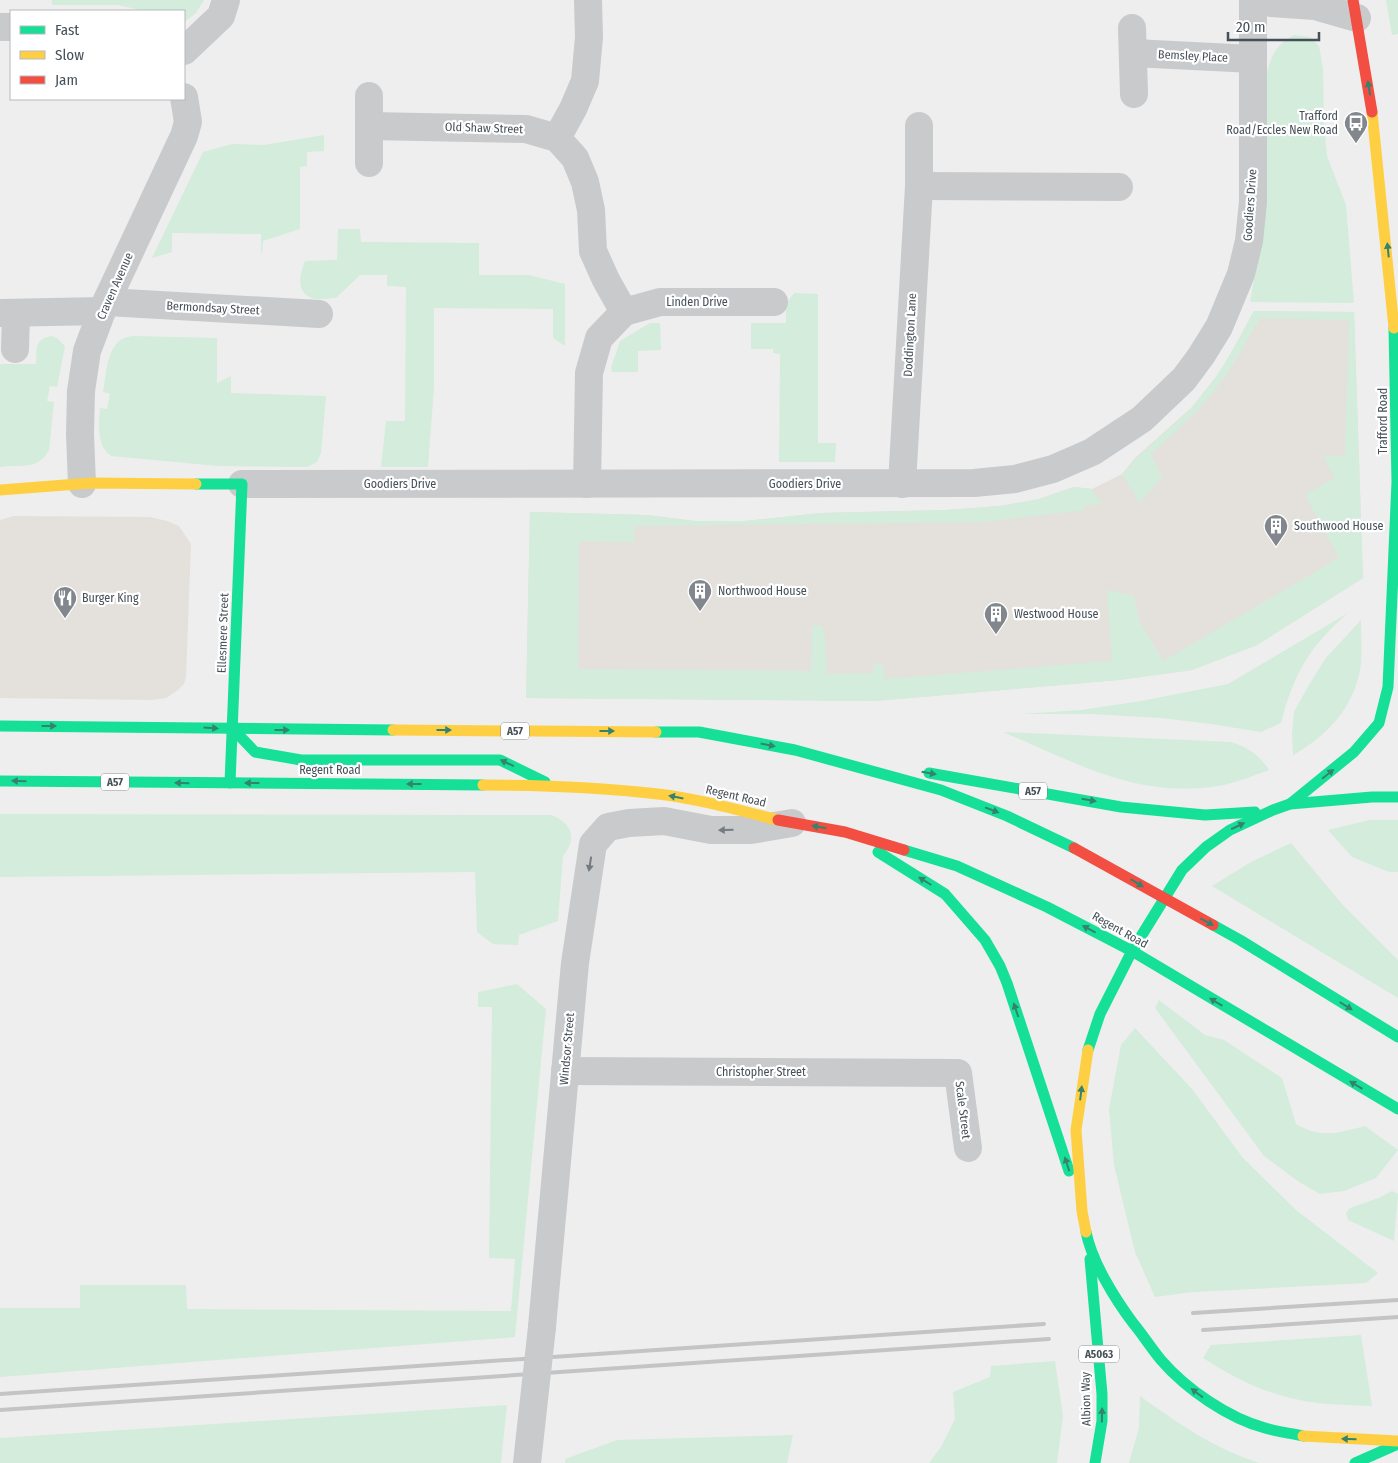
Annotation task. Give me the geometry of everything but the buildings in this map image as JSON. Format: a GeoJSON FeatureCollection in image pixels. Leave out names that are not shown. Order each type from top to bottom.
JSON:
{"type":"FeatureCollection","features":[{"type":"Feature","properties":{"kind":"main road","name":"Trafford Road"},"geometry":{"type":"LineString","coordinates":[[1290,804],[1354,752],[1379,723],[1388,687],[1396,482],[1394,327],[1375,128],[1355,9]]}},
{"type":"Feature","properties":{"kind":"main road","name":"Goodiers Drive"},"geometry":{"type":"LineString","coordinates":[[0,490],[32,486],[82,484],[242,484]]}},
{"type":"Feature","properties":{"kind":"main road","name":"Ellesmere Street"},"geometry":{"type":"LineString","coordinates":[[230,783],[242,484]]}},
{"type":"Feature","properties":{"kind":"main road","name":"A57"},"geometry":{"type":"LineString","coordinates":[[0,726],[699,732],[1121,807],[1205,815],[1273,810]]}},
{"type":"Feature","properties":{"kind":"main road","name":"A57"},"geometry":{"type":"LineString","coordinates":[[233,729],[255,752],[301,760],[500,760],[550,785]]}},
{"type":"Feature","properties":{"kind":"main road","name":"A57"},"geometry":{"type":"LineString","coordinates":[[795,750],[942,790],[1007,816],[1066,844],[1240,940],[1398,1037]]}},
{"type":"Feature","properties":{"kind":"main road","name":"Regent Road"},"geometry":{"type":"LineString","coordinates":[[0,781],[550,785],[659,794],[719,805],[792,823],[845,832],[957,866],[1047,907],[1132,951],[1398,1109]]}},
{"type":"Feature","properties":{"kind":"main road"},"geometry":{"type":"LineString","coordinates":[[1398,797],[1372,797],[1290,804],[1230,830],[1206,847],[1182,870],[1132,951],[1100,1014],[1086,1056],[1076,1130],[1082,1211],[1089,1245],[1118,1303],[1162,1361],[1183,1382],[1208,1401],[1235,1416],[1264,1428],[1308,1437],[1398,1442]]}},
{"type":"Feature","properties":{"kind":"main road","name":"A57"},"geometry":{"type":"LineString","coordinates":[[845,832],[946,894],[985,940],[1000,966],[1007,984],[1082,1211]]}},
{"type":"Feature","properties":{"kind":"main road","name":"Albion Way"},"geometry":{"type":"LineString","coordinates":[[1089,1245],[1102,1394],[1102,1421],[1095,1463]]}},
{"type":"Feature","properties":{"kind":"main road"},"geometry":{"type":"LineString","coordinates":[[1355,1463],[1398,1442]]}},
{"type":"Feature","properties":{"kind":"street"},"geometry":{"type":"LineString","coordinates":[[185,50],[221,16],[226,0]]}},
{"type":"Feature","properties":{"kind":"street"},"geometry":{"type":"LineString","coordinates":[[587,484],[589,372],[599,338],[624,312],[606,280],[594,251],[591,210],[585,182],[574,158],[557,138],[573,109],[585,81],[589,37],[588,0]]}},
{"type":"Feature","properties":{"kind":"street","name":"Goodiers Drive"},"geometry":{"type":"LineString","coordinates":[[242,484],[974,483],[1015,478],[1053,469],[1092,452],[1142,420],[1184,379],[1201,356],[1226,312],[1241,274],[1249,241],[1253,202],[1253,0]]}},
{"type":"Feature","properties":{"kind":"street"},"geometry":{"type":"LineString","coordinates":[[1259,0],[1271,3],[1355,9]]}},
{"type":"Feature","properties":{"kind":"street","name":"Bemsley Place"},"geometry":{"type":"LineString","coordinates":[[1134,94],[1133,41],[1253,59]]}},
{"type":"Feature","properties":{"kind":"street"},"geometry":{"type":"LineString","coordinates":[[369,96],[369,163]]}},
{"type":"Feature","properties":{"kind":"street","name":"Craven Avenue"},"geometry":{"type":"LineString","coordinates":[[82,484],[81,391],[87,351],[105,306],[184,136],[188,122],[184,100]]}},
{"type":"Feature","properties":{"kind":"street","name":"Old Shaw Street"},"geometry":{"type":"LineString","coordinates":[[369,126],[526,128],[557,138]]}},
{"type":"Feature","properties":{"kind":"street","name":"Doddington Lane"},"geometry":{"type":"LineString","coordinates":[[902,484],[919,186],[919,126]]}},
{"type":"Feature","properties":{"kind":"street"},"geometry":{"type":"LineString","coordinates":[[919,186],[1119,187]]}},
{"type":"Feature","properties":{"kind":"street","name":"Linden Drive"},"geometry":{"type":"LineString","coordinates":[[624,312],[660,302],[774,302]]}},
{"type":"Feature","properties":{"kind":"street","name":"Bermondsay Street"},"geometry":{"type":"LineString","coordinates":[[8,313],[105,306],[319,314]]}},
{"type":"Feature","properties":{"kind":"street"},"geometry":{"type":"LineString","coordinates":[[8,313],[15,348]]}},
{"type":"Feature","properties":{"kind":"street","name":"Windsor Street"},"geometry":{"type":"LineString","coordinates":[[527,1463],[542,1327],[575,963],[593,844],[608,827],[629,823],[664,821],[711,830],[751,830],[792,823]]}},
{"type":"Feature","properties":{"kind":"street","name":"Christopher Street"},"geometry":{"type":"LineString","coordinates":[[565,1072],[958,1073]]}},
{"type":"Feature","properties":{"kind":"street","name":"Scale Street"},"geometry":{"type":"LineString","coordinates":[[958,1073],[968,1148]]}},
{"type":"Feature","properties":{"kind":"shaded area"},"geometry":{"type":"Polygon","coordinates":[[[1254,311],[1354,312],[1363,578],[1257,645],[1192,670],[1119,680],[875,701],[526,698],[530,512],[647,515],[695,521],[744,521],[821,513],[946,510],[1000,506],[1039,499],[1074,487],[1092,489],[1122,474],[1135,458],[1192,407],[1222,369],[1254,311]]]}},
{"type":"Feature","properties":{"kind":"shaded area"},"geometry":{"type":"Polygon","coordinates":[[[13,516],[150,517],[179,526],[191,544],[186,677],[184,684],[178,690],[166,698],[152,700],[0,698],[0,520],[13,516]]]}},
{"type":"Feature","properties":{"kind":"green space"},"geometry":{"type":"Polygon","coordinates":[[[52,0],[204,0],[196,13],[185,21],[185,10],[140,10],[118,5],[52,5],[52,0]]]}},
{"type":"Feature","properties":{"kind":"green space"},"geometry":{"type":"Polygon","coordinates":[[[1386,0],[1398,0],[1398,34],[1392,35],[1386,0]]]}},
{"type":"Feature","properties":{"kind":"green space"},"geometry":{"type":"Polygon","coordinates":[[[1294,35],[1310,37],[1319,46],[1323,69],[1324,125],[1327,156],[1346,205],[1354,303],[1250,302],[1259,251],[1265,78],[1277,48],[1294,35]]]}},
{"type":"Feature","properties":{"kind":"green space"},"geometry":{"type":"Polygon","coordinates":[[[324,135],[324,151],[307,152],[307,166],[300,167],[300,229],[263,241],[262,253],[261,234],[172,233],[172,252],[152,258],[203,152],[232,144],[264,145],[324,135]]]}},
{"type":"Feature","properties":{"kind":"green space"},"geometry":{"type":"Polygon","coordinates":[[[338,229],[360,229],[361,242],[479,243],[479,275],[529,275],[565,284],[565,346],[553,338],[553,309],[434,308],[434,387],[428,467],[381,467],[386,421],[405,421],[406,287],[387,286],[387,275],[360,275],[336,298],[316,299],[309,297],[300,284],[301,272],[305,261],[337,260],[338,229]]]}},
{"type":"Feature","properties":{"kind":"green space"},"geometry":{"type":"Polygon","coordinates":[[[794,293],[818,294],[818,443],[836,443],[835,462],[779,462],[780,354],[773,353],[773,349],[751,349],[751,323],[786,323],[786,304],[794,293]]]}},
{"type":"Feature","properties":{"kind":"green space"},"geometry":{"type":"Polygon","coordinates":[[[1254,311],[1354,312],[1363,578],[1257,645],[1192,670],[1119,680],[875,701],[526,698],[530,512],[647,515],[695,521],[744,521],[821,513],[946,510],[1000,506],[1039,499],[1074,487],[1092,489],[1102,504],[1084,506],[1085,510],[981,522],[635,526],[634,542],[579,541],[578,669],[811,671],[812,625],[822,626],[825,637],[827,674],[873,673],[874,664],[883,664],[885,679],[1112,661],[1107,590],[1134,596],[1139,620],[1163,661],[1339,558],[1305,495],[1335,478],[1323,456],[1345,456],[1349,320],[1260,318],[1233,364],[1214,391],[1192,416],[1151,454],[1162,477],[1140,503],[1122,474],[1192,407],[1210,385],[1254,311]]]}},
{"type":"Feature","properties":{"kind":"green space"},"geometry":{"type":"Polygon","coordinates":[[[650,323],[660,323],[661,350],[638,351],[638,372],[612,372],[611,368],[620,341],[650,323]]]}},
{"type":"Feature","properties":{"kind":"green space"},"geometry":{"type":"Polygon","coordinates":[[[51,336],[57,338],[65,346],[57,387],[50,386],[47,401],[54,402],[49,450],[45,457],[34,464],[0,467],[0,364],[36,364],[39,342],[51,336]]]}},
{"type":"Feature","properties":{"kind":"green space"},"geometry":{"type":"Polygon","coordinates":[[[132,336],[217,338],[217,383],[231,376],[231,393],[326,396],[321,453],[317,462],[307,467],[218,466],[111,456],[103,446],[99,428],[100,408],[107,409],[110,394],[103,392],[107,366],[112,350],[117,343],[123,338],[132,336]]]}},
{"type":"Feature","properties":{"kind":"green space"},"geometry":{"type":"Polygon","coordinates":[[[1348,613],[1334,625],[1305,662],[1291,689],[1281,723],[1261,732],[1161,718],[1091,714],[1020,714],[1081,710],[1141,701],[1228,684],[1348,613]]]}},
{"type":"Feature","properties":{"kind":"green space"},"geometry":{"type":"Polygon","coordinates":[[[1361,620],[1361,663],[1358,678],[1347,705],[1329,728],[1293,755],[1294,712],[1325,659],[1361,620]]]}},
{"type":"Feature","properties":{"kind":"green space"},"geometry":{"type":"Polygon","coordinates":[[[1003,732],[1231,742],[1253,752],[1269,770],[1218,786],[1188,789],[1160,787],[1133,783],[1081,766],[1003,732]]]}},
{"type":"Feature","properties":{"kind":"green space"},"geometry":{"type":"Polygon","coordinates":[[[0,814],[551,815],[568,826],[571,837],[568,849],[563,856],[558,921],[519,935],[518,945],[493,944],[477,932],[475,872],[0,877],[0,814]]]}},
{"type":"Feature","properties":{"kind":"green space"},"geometry":{"type":"Polygon","coordinates":[[[1370,820],[1398,820],[1398,872],[1389,872],[1352,857],[1328,830],[1370,820]]]}},
{"type":"Feature","properties":{"kind":"green space"},"geometry":{"type":"Polygon","coordinates":[[[1291,843],[1342,904],[1398,960],[1398,998],[1212,886],[1251,862],[1291,843]]]}},
{"type":"Feature","properties":{"kind":"green space"},"geometry":{"type":"Polygon","coordinates":[[[517,984],[546,1009],[515,1337],[0,1377],[0,1308],[80,1308],[80,1285],[186,1285],[187,1309],[511,1311],[515,1259],[489,1258],[492,1007],[478,1007],[478,992],[517,984]]]}},
{"type":"Feature","properties":{"kind":"green space"},"geometry":{"type":"Polygon","coordinates":[[[1159,1000],[1205,1035],[1224,1040],[1282,1078],[1296,1124],[1305,1129],[1322,1133],[1338,1132],[1365,1126],[1398,1150],[1376,1178],[1344,1191],[1320,1194],[1299,1182],[1264,1156],[1155,1008],[1159,1000]]]}},
{"type":"Feature","properties":{"kind":"green space"},"geometry":{"type":"Polygon","coordinates":[[[1135,1028],[1192,1089],[1243,1158],[1296,1210],[1378,1273],[1366,1283],[1193,1292],[1155,1297],[1135,1252],[1114,1165],[1109,1109],[1121,1045],[1135,1028]]]}},
{"type":"Feature","properties":{"kind":"green space"},"geometry":{"type":"Polygon","coordinates":[[[1392,1191],[1398,1194],[1394,1241],[1348,1220],[1346,1213],[1350,1208],[1392,1191]]]}},
{"type":"Feature","properties":{"kind":"green space"},"geometry":{"type":"Polygon","coordinates":[[[1361,1335],[1372,1406],[1318,1403],[1281,1396],[1241,1380],[1203,1358],[1211,1345],[1361,1335]]]}},
{"type":"Feature","properties":{"kind":"green space"},"geometry":{"type":"Polygon","coordinates":[[[1055,1361],[1063,1416],[1057,1463],[929,1463],[941,1447],[955,1419],[953,1392],[990,1377],[991,1366],[1055,1361]]]}},
{"type":"Feature","properties":{"kind":"green space"},"geometry":{"type":"Polygon","coordinates":[[[1140,1396],[1212,1443],[1260,1463],[1129,1463],[1139,1428],[1140,1396]]]}},
{"type":"Feature","properties":{"kind":"green space"},"geometry":{"type":"Polygon","coordinates":[[[507,1405],[501,1463],[0,1463],[0,1438],[507,1405]]]}},
{"type":"Feature","properties":{"kind":"green space"},"geometry":{"type":"Polygon","coordinates":[[[793,1435],[787,1463],[565,1463],[565,1459],[617,1440],[793,1435]]]}},
{"type":"Feature","properties":{"kind":"railway"},"geometry":{"type":"LineString","coordinates":[[1193,1313],[1398,1300]]}},
{"type":"Feature","properties":{"kind":"railway"},"geometry":{"type":"LineString","coordinates":[[1203,1330],[1398,1317]]}},
{"type":"Feature","properties":{"kind":"railway"},"geometry":{"type":"LineString","coordinates":[[0,1394],[1044,1324]]}},
{"type":"Feature","properties":{"kind":"railway"},"geometry":{"type":"LineString","coordinates":[[0,1410],[1049,1339]]}},
{"type":"Feature","properties":{"kind":"traffic: fast"},"geometry":{"type":"LineString","coordinates":[[1290,804],[1354,752],[1379,723],[1388,687],[1397,482],[1394,328]]}},
{"type":"Feature","properties":{"kind":"traffic: fast"},"geometry":{"type":"LineString","coordinates":[[196,484],[242,484],[230,783]]}},
{"type":"Feature","properties":{"kind":"traffic: fast"},"geometry":{"type":"LineString","coordinates":[[0,726],[393,730]]}},
{"type":"Feature","properties":{"kind":"traffic: fast"},"geometry":{"type":"LineString","coordinates":[[233,729],[255,752],[301,760],[500,760],[545,782]]}},
{"type":"Feature","properties":{"kind":"traffic: fast"},"geometry":{"type":"LineString","coordinates":[[656,732],[699,732],[795,750],[941,790],[1007,816],[1074,848]]}},
{"type":"Feature","properties":{"kind":"traffic: fast"},"geometry":{"type":"LineString","coordinates":[[929,773],[1121,807],[1205,815],[1255,812]]}},
{"type":"Feature","properties":{"kind":"traffic: fast"},"geometry":{"type":"LineString","coordinates":[[0,781],[483,785]]}},
{"type":"Feature","properties":{"kind":"traffic: fast"},"geometry":{"type":"LineString","coordinates":[[1088,1050],[1100,1014],[1132,951],[1182,870],[1206,847],[1230,830],[1290,804],[1372,797],[1398,797]]}},
{"type":"Feature","properties":{"kind":"traffic: fast"},"geometry":{"type":"LineString","coordinates":[[904,850],[957,866],[1047,907],[1132,951],[1398,1109]]}},
{"type":"Feature","properties":{"kind":"traffic: fast"},"geometry":{"type":"LineString","coordinates":[[878,852],[945,894],[985,940],[1000,966],[1007,983],[1069,1171]]}},
{"type":"Feature","properties":{"kind":"traffic: fast"},"geometry":{"type":"LineString","coordinates":[[1213,925],[1398,1037]]}},
{"type":"Feature","properties":{"kind":"traffic: fast"},"geometry":{"type":"LineString","coordinates":[[1086,1232],[1093,1256],[1112,1292],[1154,1351],[1171,1371],[1195,1392],[1222,1410],[1251,1423],[1303,1436]]}},
{"type":"Feature","properties":{"kind":"traffic: fast"},"geometry":{"type":"LineString","coordinates":[[1090,1259],[1102,1394],[1102,1421],[1095,1463]]}},
{"type":"Feature","properties":{"kind":"traffic: fast"},"geometry":{"type":"LineString","coordinates":[[1355,1463],[1398,1444]]}},
{"type":"Feature","properties":{"kind":"traffic: slow"},"geometry":{"type":"LineString","coordinates":[[1372,112],[1394,328]]}},
{"type":"Feature","properties":{"kind":"traffic: slow"},"geometry":{"type":"LineString","coordinates":[[0,490],[91,483],[196,484]]}},
{"type":"Feature","properties":{"kind":"traffic: slow"},"geometry":{"type":"LineString","coordinates":[[393,730],[656,732]]}},
{"type":"Feature","properties":{"kind":"traffic: slow"},"geometry":{"type":"LineString","coordinates":[[483,785],[570,787],[658,794],[703,802],[778,820]]}},
{"type":"Feature","properties":{"kind":"traffic: slow"},"geometry":{"type":"LineString","coordinates":[[1086,1232],[1082,1211],[1076,1130],[1088,1050]]}},
{"type":"Feature","properties":{"kind":"traffic: slow"},"geometry":{"type":"LineString","coordinates":[[1303,1436],[1398,1441]]}},
{"type":"Feature","properties":{"kind":"traffic: jam"},"geometry":{"type":"LineString","coordinates":[[1353,0],[1372,112]]}},
{"type":"Feature","properties":{"kind":"traffic: jam"},"geometry":{"type":"LineString","coordinates":[[778,820],[845,832],[904,850]]}},
{"type":"Feature","properties":{"kind":"traffic: jam"},"geometry":{"type":"LineString","coordinates":[[1074,848],[1213,925]]}},
{"type":"Feature","properties":{"kind":"place","name":"Trafford Road/Eccles New Road"},"geometry":{"type":"Point","coordinates":[1356,144]}},
{"type":"Feature","properties":{"kind":"place","name":"Southwood House"},"geometry":{"type":"Point","coordinates":[1276,547]}},
{"type":"Feature","properties":{"kind":"place","name":"Northwood House"},"geometry":{"type":"Point","coordinates":[700,612]}},
{"type":"Feature","properties":{"kind":"place","name":"Burger King"},"geometry":{"type":"Point","coordinates":[65,619]}},
{"type":"Feature","properties":{"kind":"place","name":"Westwood House"},"geometry":{"type":"Point","coordinates":[996,635]}}]}
